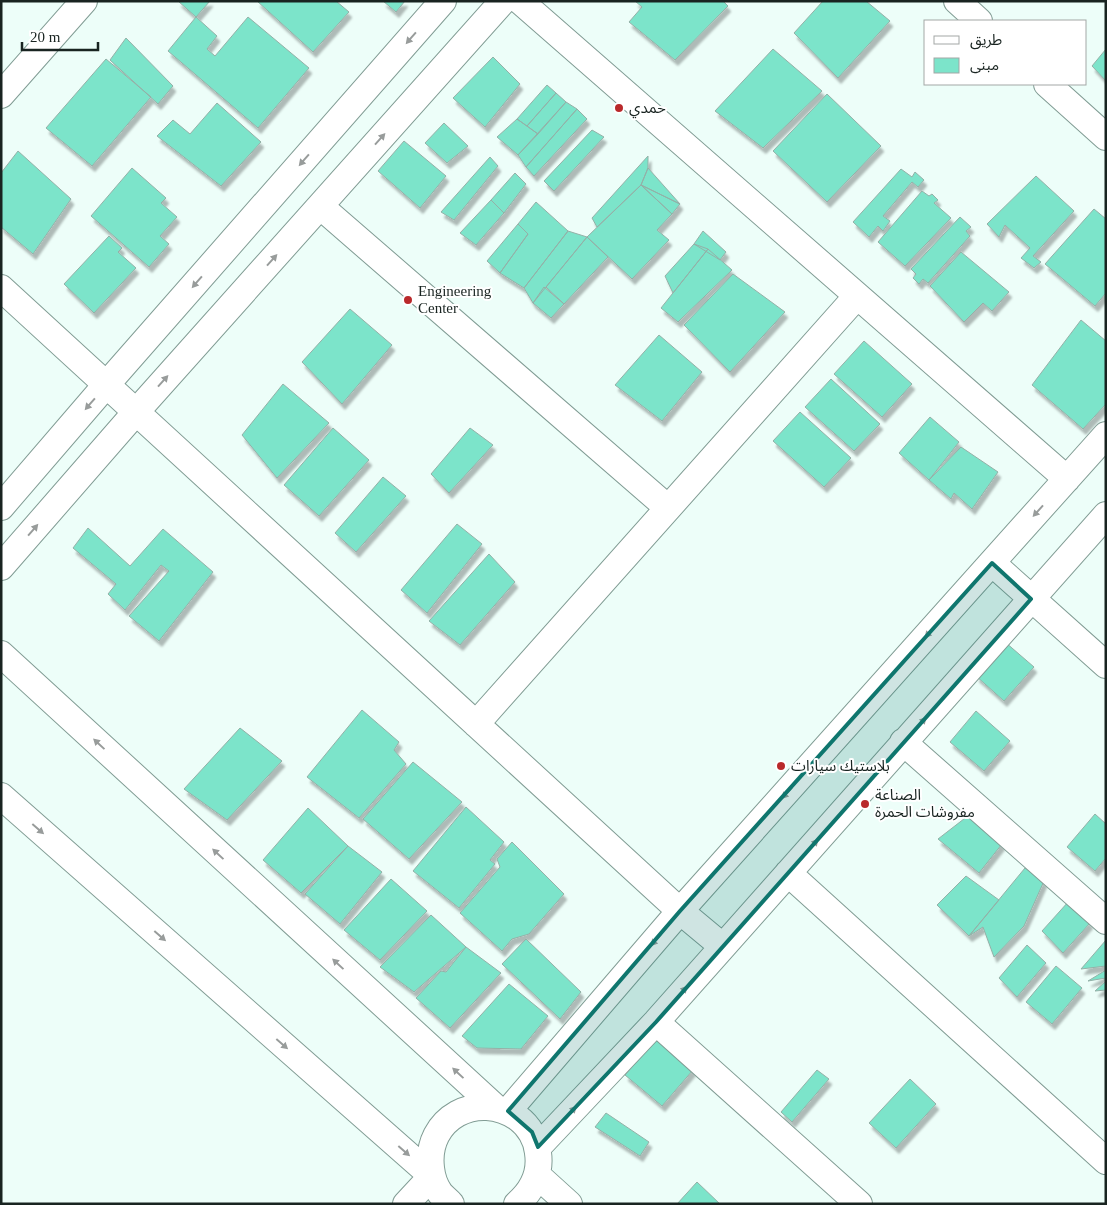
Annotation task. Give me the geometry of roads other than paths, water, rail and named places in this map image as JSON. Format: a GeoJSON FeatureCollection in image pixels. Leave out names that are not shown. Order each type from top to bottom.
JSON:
{"type":"FeatureCollection","features":[{"type":"Feature","properties":{"kind":"street"},"geometry":{"type":"LineString","coordinates":[[1,95],[84,1]]}},
{"type":"Feature","properties":{"kind":"street"},"geometry":{"type":"LineString","coordinates":[[1,507],[443,1]]}},
{"type":"Feature","properties":{"kind":"street"},"geometry":{"type":"LineString","coordinates":[[1,567],[136,412],[503,1]]}},
{"type":"Feature","properties":{"kind":"street"},"geometry":{"type":"LineString","coordinates":[[520,1],[1067,479]]}},
{"type":"Feature","properties":{"kind":"street"},"geometry":{"type":"LineString","coordinates":[[957,1],[978,20]]}},
{"type":"Feature","properties":{"kind":"street"},"geometry":{"type":"LineString","coordinates":[[1048,85],[1106,138]]}},
{"type":"Feature","properties":{"kind":"street"},"geometry":{"type":"LineString","coordinates":[[320,206],[668,508]]}},
{"type":"Feature","properties":{"kind":"street"},"geometry":{"type":"LineString","coordinates":[[1,288],[680,912],[722,946]]}},
{"type":"Feature","properties":{"kind":"street"},"geometry":{"type":"LineString","coordinates":[[476,724],[857,296]]}},
{"type":"Feature","properties":{"kind":"street"},"geometry":{"type":"LineString","coordinates":[[501,1109],[680,912],[1106,435]]}},
{"type":"Feature","properties":{"kind":"street"},"geometry":{"type":"LineString","coordinates":[[538,1147],[656,1022],[1106,515]]}},
{"type":"Feature","properties":{"kind":"street"},"geometry":{"type":"LineString","coordinates":[[992,563],[1106,664]]}},
{"type":"Feature","properties":{"kind":"street"},"geometry":{"type":"LineString","coordinates":[[1,654],[501,1109],[522,1120],[532,1132],[538,1147],[539,1161],[537,1175],[530,1190],[517,1204]]}},
{"type":"Feature","properties":{"kind":"street"},"geometry":{"type":"LineString","coordinates":[[903,742],[1106,921]]}},
{"type":"Feature","properties":{"kind":"street"},"geometry":{"type":"LineString","coordinates":[[1,796],[432,1176]]}},
{"type":"Feature","properties":{"kind":"street"},"geometry":{"type":"LineString","coordinates":[[788,873],[1106,1162]]}},
{"type":"Feature","properties":{"kind":"street"},"geometry":{"type":"LineString","coordinates":[[656,1022],[859,1204]]}},
{"type":"Feature","properties":{"kind":"street"},"geometry":{"type":"LineString","coordinates":[[451,1204],[440,1192],[432,1176],[430,1158],[434,1140],[444,1124],[458,1113],[475,1107],[501,1109]]}},
{"type":"Feature","properties":{"kind":"street"},"geometry":{"type":"LineString","coordinates":[[537,1175],[569,1204]]}},
{"type":"Feature","properties":{"kind":"street"},"geometry":{"type":"LineString","coordinates":[[406,1204],[432,1176]]}},
{"type":"Feature","properties":{"kind":"place","name":"حمدي"},"geometry":{"type":"Point","coordinates":[619,108]}},
{"type":"Feature","properties":{"kind":"place","name":"Engineering Center"},"geometry":{"type":"Point","coordinates":[408,300]}},
{"type":"Feature","properties":{"kind":"place","name":"بلاستيك سيارات"},"geometry":{"type":"Point","coordinates":[781,766]}},
{"type":"Feature","properties":{"kind":"place","name":"الصناعة مفروشات الحمرة"},"geometry":{"type":"Point","coordinates":[865,804]}}]}
